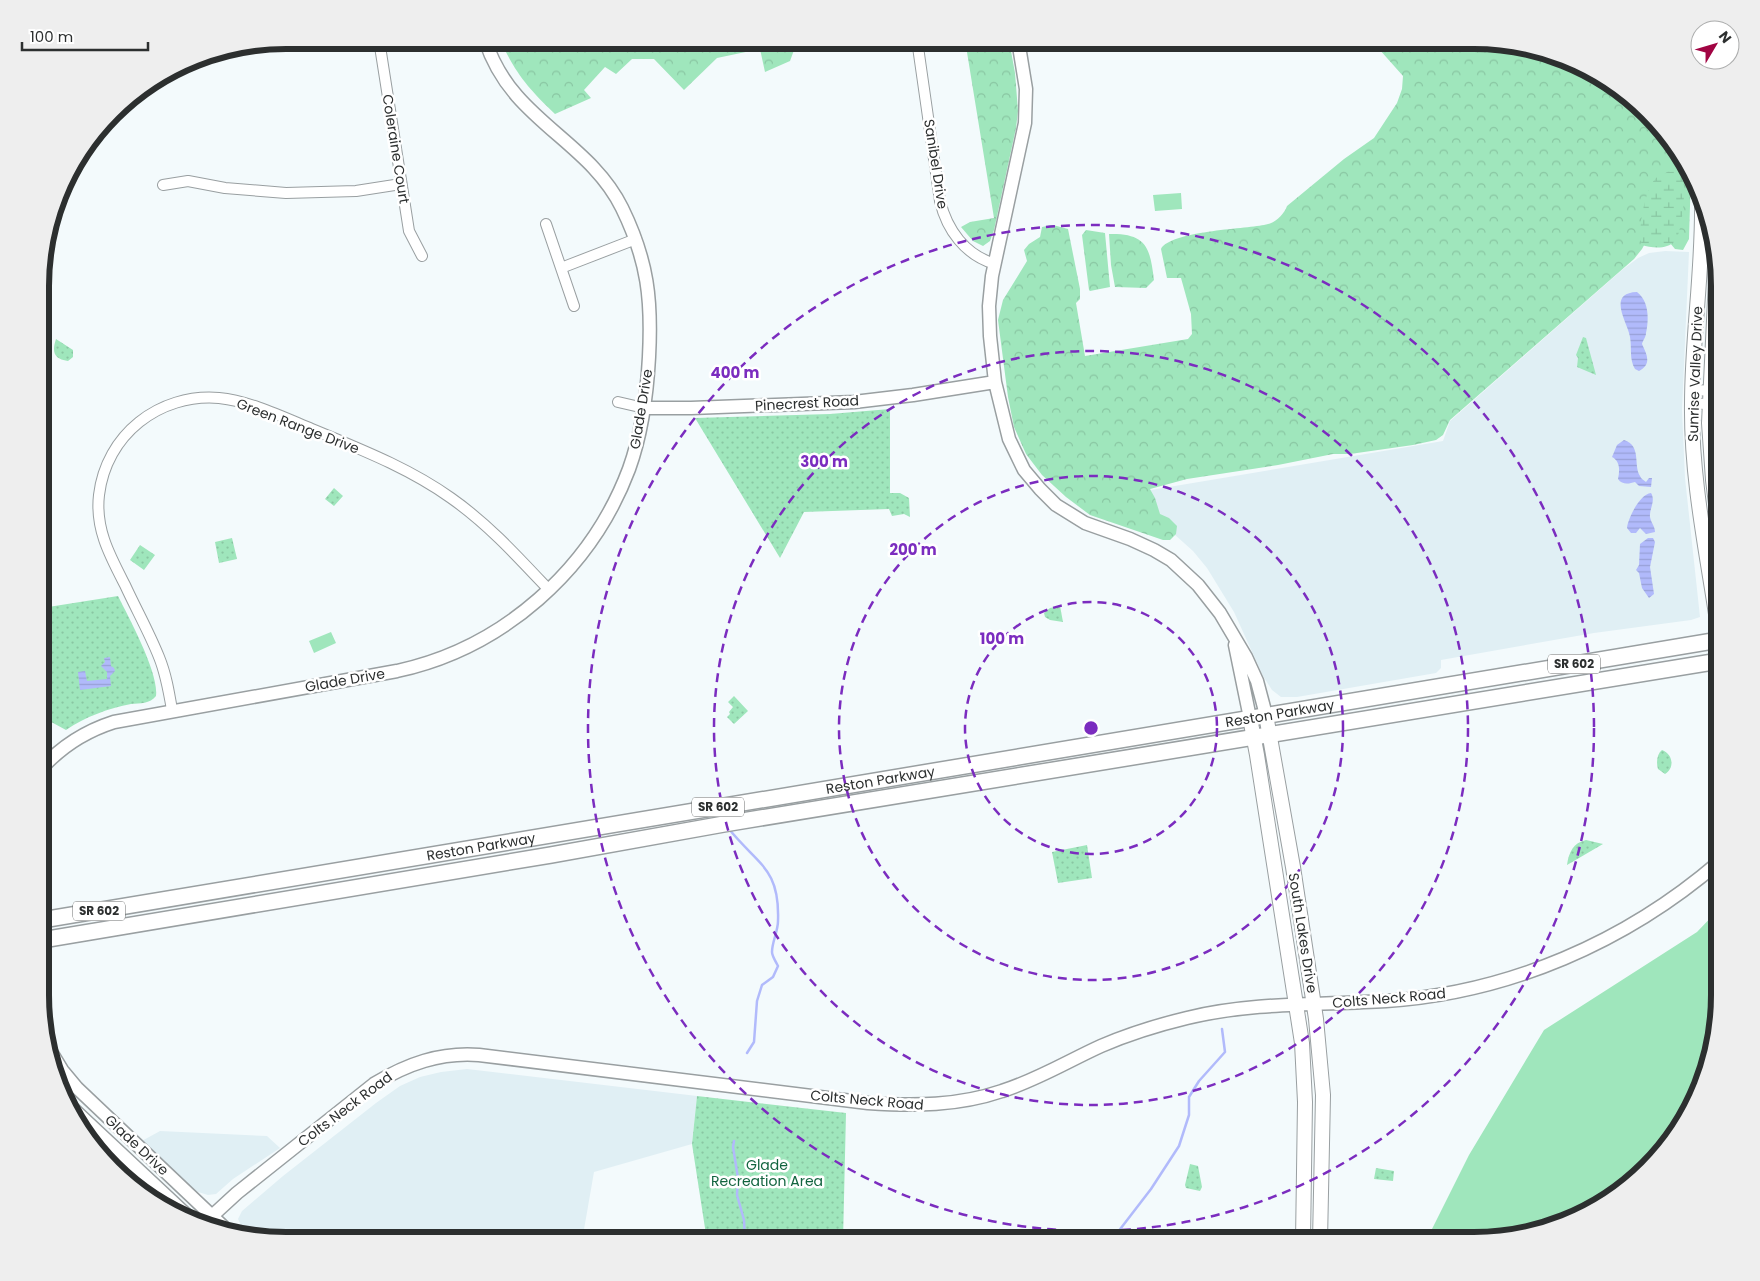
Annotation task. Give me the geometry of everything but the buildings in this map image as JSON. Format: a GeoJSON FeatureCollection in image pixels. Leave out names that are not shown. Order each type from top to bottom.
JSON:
{"type":"FeatureCollection","features":[{"type":"Feature","properties":{"kind":"main road","name":"Sunrise Valley Drive"},"geometry":{"type":"LineString","coordinates":[[1702,218],[1692,397],[1693,448],[1697,495],[1711,580]]}},
{"type":"Feature","properties":{"kind":"main road","name":"Reston Parkway"},"geometry":{"type":"LineString","coordinates":[[49,919],[1711,641]]}},
{"type":"Feature","properties":{"kind":"main road","name":"Reston Parkway"},"geometry":{"type":"LineString","coordinates":[[49,939],[551,855],[724,824],[1711,662]]}},
{"type":"Feature","properties":{"kind":"main road","name":"South Lakes Drive"},"geometry":{"type":"LineString","coordinates":[[1266,715],[1314,1004],[1323,1095],[1320,1232]]}},
{"type":"Feature","properties":{"kind":"main road","name":"South Lakes Drive"},"geometry":{"type":"LineString","coordinates":[[1250,718],[1297,1005],[1305,1102],[1303,1232]]}},
{"type":"Feature","properties":{"kind":"street","name":"Coleraine Court"},"geometry":{"type":"LineString","coordinates":[[380,49],[409,231],[422,256]]}},
{"type":"Feature","properties":{"kind":"street","name":"Glade Drive"},"geometry":{"type":"LineString","coordinates":[[49,762],[65,747],[99,728],[121,720],[369,676],[429,662],[465,648],[491,634],[524,612],[549,590],[585,549],[612,506],[631,460],[644,408],[648,365],[650,302],[645,269],[636,239],[622,207],[608,184],[582,155],[532,112],[515,94],[498,70],[490,49]]}},
{"type":"Feature","properties":{"kind":"street","name":"Sanibel Drive"},"geometry":{"type":"LineString","coordinates":[[918,49],[944,218],[951,231],[965,247],[995,264]]}},
{"type":"Feature","properties":{"kind":"street","name":"South Lakes Drive"},"geometry":{"type":"LineString","coordinates":[[1019,49],[1026,89],[1025,123],[991,285],[989,317],[995,382],[1004,423],[1011,444],[1024,470],[1056,505],[1077,519],[1145,545],[1171,560],[1193,580],[1211,600],[1253,672],[1266,715]]}},
{"type":"Feature","properties":{"kind":"street"},"geometry":{"type":"LineString","coordinates":[[163,185],[188,181],[225,188],[286,194],[356,191],[401,184]]}},
{"type":"Feature","properties":{"kind":"street"},"geometry":{"type":"LineString","coordinates":[[546,224],[574,306]]}},
{"type":"Feature","properties":{"kind":"street"},"geometry":{"type":"LineString","coordinates":[[562,268],[636,239]]}},
{"type":"Feature","properties":{"kind":"street","name":"Pinecrest Road"},"geometry":{"type":"LineString","coordinates":[[618,402],[644,408],[691,408],[854,402],[995,382]]}},
{"type":"Feature","properties":{"kind":"street"},"geometry":{"type":"LineString","coordinates":[[1692,397],[1711,391]]}},
{"type":"Feature","properties":{"kind":"street"},"geometry":{"type":"LineString","coordinates":[[1692,397],[1711,404]]}},
{"type":"Feature","properties":{"kind":"street","name":"Green Range Drive"},"geometry":{"type":"LineString","coordinates":[[172,710],[160,658],[108,550],[101,530],[98,510],[104,473],[121,440],[138,422],[150,414],[178,402],[219,398],[246,404],[293,421],[397,466],[449,497],[479,520],[549,590]]}},
{"type":"Feature","properties":{"kind":"street","name":"South Lakes Drive"},"geometry":{"type":"LineString","coordinates":[[1232,635],[1250,718]]}},
{"type":"Feature","properties":{"kind":"street","name":"Colts Neck Road"},"geometry":{"type":"LineString","coordinates":[[210,1220],[212,1216],[251,1181],[374,1084],[411,1064],[443,1056],[460,1054],[479,1055],[868,1103],[932,1105],[967,1100],[1002,1091],[1033,1079],[1103,1045],[1165,1024],[1222,1011],[1386,1001],[1440,995],[1474,988],[1534,970],[1590,948],[1627,928],[1686,889],[1711,869]]}},
{"type":"Feature","properties":{"kind":"street","name":"Glade Drive"},"geometry":{"type":"LineString","coordinates":[[59,1066],[77,1088],[219,1223]]}},
{"type":"Feature","properties":{"kind":"street","name":"Glade Drive"},"geometry":{"type":"LineString","coordinates":[[82,1117],[177,1206]]}},
{"type":"Feature","properties":{"kind":"shaded area"},"geometry":{"type":"Polygon","coordinates":[[[1665,251],[1689,252],[1682,410],[1685,478],[1700,617],[1691,620],[1594,633],[1441,660],[1441,668],[1436,673],[1297,697],[1281,697],[1272,690],[1263,676],[1234,612],[1207,568],[1193,551],[1156,518],[1151,490],[1443,441],[1450,421],[1622,270],[1638,258],[1649,253],[1665,251]]]}},
{"type":"Feature","properties":{"kind":"shaded area"},"geometry":{"type":"Polygon","coordinates":[[[467,1069],[697,1096],[692,1144],[594,1172],[584,1232],[270,1232],[244,1229],[238,1219],[242,1211],[283,1176],[400,1086],[420,1077],[467,1069]]]}},
{"type":"Feature","properties":{"kind":"shaded area"},"geometry":{"type":"Polygon","coordinates":[[[160,1131],[267,1136],[280,1148],[233,1179],[216,1194],[208,1195],[195,1191],[140,1142],[160,1131]]]}},
{"type":"Feature","properties":{"kind":"green space"},"geometry":{"type":"Polygon","coordinates":[[[505,49],[760,49],[717,58],[684,90],[654,59],[632,59],[616,74],[605,67],[584,90],[591,98],[555,114],[523,80],[505,49]]]}},
{"type":"Feature","properties":{"kind":"green space"},"geometry":{"type":"Polygon","coordinates":[[[760,49],[794,49],[790,61],[765,72],[760,49]]]}},
{"type":"Feature","properties":{"kind":"green space"},"geometry":{"type":"Polygon","coordinates":[[[966,49],[1011,49],[1015,73],[1018,111],[1016,128],[990,241],[983,246],[973,241],[961,227],[970,222],[994,218],[966,49]]]}},
{"type":"Feature","properties":{"kind":"green space"},"geometry":{"type":"Polygon","coordinates":[[[1379,49],[1490,49],[1521,53],[1551,61],[1593,80],[1631,107],[1653,129],[1680,167],[1691,189],[1689,239],[1683,250],[1675,249],[1655,225],[1642,249],[1634,259],[1450,420],[1443,435],[1436,440],[1350,454],[1333,454],[1278,465],[1187,479],[1150,489],[1160,514],[1169,518],[1177,526],[1176,534],[1170,540],[1163,540],[1090,515],[1066,497],[1042,475],[1026,454],[1014,427],[998,320],[1003,300],[1027,261],[1024,250],[1029,244],[1040,237],[1042,227],[1053,225],[1068,229],[1080,289],[1080,299],[1076,303],[1085,356],[1188,339],[1192,334],[1191,314],[1181,278],[1167,278],[1161,249],[1167,243],[1178,238],[1264,225],[1275,221],[1281,216],[1287,206],[1344,159],[1374,138],[1397,103],[1402,89],[1403,76],[1379,49]]]}},
{"type":"Feature","properties":{"kind":"green space"},"geometry":{"type":"Polygon","coordinates":[[[1677,171],[1682,177],[1684,190],[1682,220],[1678,237],[1668,246],[1654,247],[1642,245],[1641,221],[1651,184],[1660,175],[1677,171]]]}},
{"type":"Feature","properties":{"kind":"green space"},"geometry":{"type":"Polygon","coordinates":[[[1181,193],[1182,209],[1155,211],[1153,195],[1181,193]]]}},
{"type":"Feature","properties":{"kind":"green space"},"geometry":{"type":"Polygon","coordinates":[[[1086,230],[1105,233],[1110,287],[1089,290],[1082,235],[1086,230]]]}},
{"type":"Feature","properties":{"kind":"green space"},"geometry":{"type":"Polygon","coordinates":[[[1109,234],[1132,236],[1144,245],[1151,259],[1154,280],[1146,288],[1115,287],[1109,234]]]}},
{"type":"Feature","properties":{"kind":"green space"},"geometry":{"type":"Polygon","coordinates":[[[1583,337],[1586,338],[1596,375],[1577,367],[1578,358],[1576,355],[1583,337]]]}},
{"type":"Feature","properties":{"kind":"green space"},"geometry":{"type":"Polygon","coordinates":[[[56,339],[73,350],[73,357],[68,361],[59,358],[55,354],[56,339]]]}},
{"type":"Feature","properties":{"kind":"green space"},"geometry":{"type":"Polygon","coordinates":[[[890,409],[890,493],[900,493],[909,498],[910,517],[904,514],[892,516],[889,509],[804,512],[780,558],[695,418],[830,414],[890,409]]]}},
{"type":"Feature","properties":{"kind":"green space"},"geometry":{"type":"Polygon","coordinates":[[[334,488],[343,496],[334,506],[325,499],[334,488]]]}},
{"type":"Feature","properties":{"kind":"green space"},"geometry":{"type":"Polygon","coordinates":[[[232,538],[237,559],[219,563],[215,542],[232,538]]]}},
{"type":"Feature","properties":{"kind":"green space"},"geometry":{"type":"Polygon","coordinates":[[[140,545],[155,555],[144,570],[130,560],[140,545]]]}},
{"type":"Feature","properties":{"kind":"green space"},"geometry":{"type":"Polygon","coordinates":[[[118,596],[136,631],[153,674],[156,686],[156,696],[154,699],[97,714],[66,730],[49,721],[49,607],[118,596]]]}},
{"type":"Feature","properties":{"kind":"green space"},"geometry":{"type":"Polygon","coordinates":[[[1060,606],[1063,622],[1050,620],[1045,617],[1044,613],[1050,608],[1060,606]]]}},
{"type":"Feature","properties":{"kind":"green space"},"geometry":{"type":"Polygon","coordinates":[[[331,632],[336,643],[314,653],[309,641],[331,632]]]}},
{"type":"Feature","properties":{"kind":"green space"},"geometry":{"type":"Polygon","coordinates":[[[734,696],[748,711],[734,724],[727,717],[733,707],[728,702],[734,696]]]}},
{"type":"Feature","properties":{"kind":"green space"},"geometry":{"type":"Polygon","coordinates":[[[1662,750],[1669,755],[1671,761],[1670,768],[1665,774],[1657,766],[1658,756],[1662,750]]]}},
{"type":"Feature","properties":{"kind":"green space"},"geometry":{"type":"Polygon","coordinates":[[[1586,840],[1603,844],[1567,865],[1572,849],[1578,843],[1586,840]]]}},
{"type":"Feature","properties":{"kind":"green space"},"geometry":{"type":"Polygon","coordinates":[[[1087,845],[1092,878],[1058,883],[1052,852],[1087,845]]]}},
{"type":"Feature","properties":{"kind":"green space"},"geometry":{"type":"Polygon","coordinates":[[[1711,917],[1711,1011],[1707,1042],[1699,1072],[1687,1100],[1680,1114],[1653,1152],[1631,1174],[1593,1201],[1551,1220],[1521,1228],[1490,1232],[1430,1232],[1469,1155],[1544,1030],[1697,932],[1711,917]]]}},
{"type":"Feature","properties":{"kind":"green space","name":"Glade Recreation Area"},"geometry":{"type":"Polygon","coordinates":[[[697,1096],[846,1113],[843,1232],[706,1232],[692,1144],[697,1096]]]}},
{"type":"Feature","properties":{"kind":"green space"},"geometry":{"type":"Polygon","coordinates":[[[103,1147],[141,1183],[129,1174],[103,1147]]]}},
{"type":"Feature","properties":{"kind":"green space"},"geometry":{"type":"Polygon","coordinates":[[[1190,1164],[1198,1166],[1202,1187],[1200,1191],[1186,1188],[1190,1164]]]}},
{"type":"Feature","properties":{"kind":"green space"},"geometry":{"type":"Polygon","coordinates":[[[1376,1168],[1394,1171],[1393,1181],[1374,1179],[1376,1168]]]}},
{"type":"Feature","properties":{"kind":"water"},"geometry":{"type":"Polygon","coordinates":[[[1637,292],[1644,300],[1648,316],[1646,334],[1642,344],[1647,356],[1647,362],[1639,371],[1635,369],[1632,361],[1630,337],[1621,310],[1623,297],[1637,292]]]}},
{"type":"Feature","properties":{"kind":"water"},"geometry":{"type":"Polygon","coordinates":[[[1624,440],[1630,443],[1635,451],[1638,472],[1641,478],[1646,482],[1649,478],[1652,478],[1651,487],[1639,486],[1635,482],[1628,484],[1618,479],[1619,466],[1612,457],[1617,445],[1624,440]]]}},
{"type":"Feature","properties":{"kind":"water"},"geometry":{"type":"Polygon","coordinates":[[[1651,493],[1653,499],[1650,517],[1655,532],[1646,534],[1640,528],[1636,533],[1631,533],[1627,528],[1632,513],[1643,497],[1651,493]]]}},
{"type":"Feature","properties":{"kind":"water"},"geometry":{"type":"Polygon","coordinates":[[[1648,538],[1653,538],[1655,542],[1650,567],[1654,594],[1649,598],[1642,588],[1639,573],[1636,570],[1639,565],[1640,544],[1648,538]]]}},
{"type":"Feature","properties":{"kind":"water"},"geometry":{"type":"Polygon","coordinates":[[[110,657],[111,666],[115,671],[110,676],[111,686],[80,690],[78,672],[85,671],[87,681],[107,679],[107,672],[101,666],[105,662],[104,658],[110,657]]]}},
{"type":"Feature","properties":{"kind":"waterway"},"geometry":{"type":"LineString","coordinates":[[729,829],[758,860],[771,878],[778,903],[778,925],[772,952],[778,966],[773,977],[762,985],[757,1001],[754,1042],[747,1053]]}},
{"type":"Feature","properties":{"kind":"waterway"},"geometry":{"type":"LineString","coordinates":[[1118,1232],[1151,1189],[1179,1146],[1189,1115],[1189,1097],[1199,1081],[1225,1052],[1222,1029]]}},
{"type":"Feature","properties":{"kind":"waterway"},"geometry":{"type":"LineString","coordinates":[[734,1141],[733,1147],[738,1178],[737,1195],[744,1220],[745,1232]]}}]}
